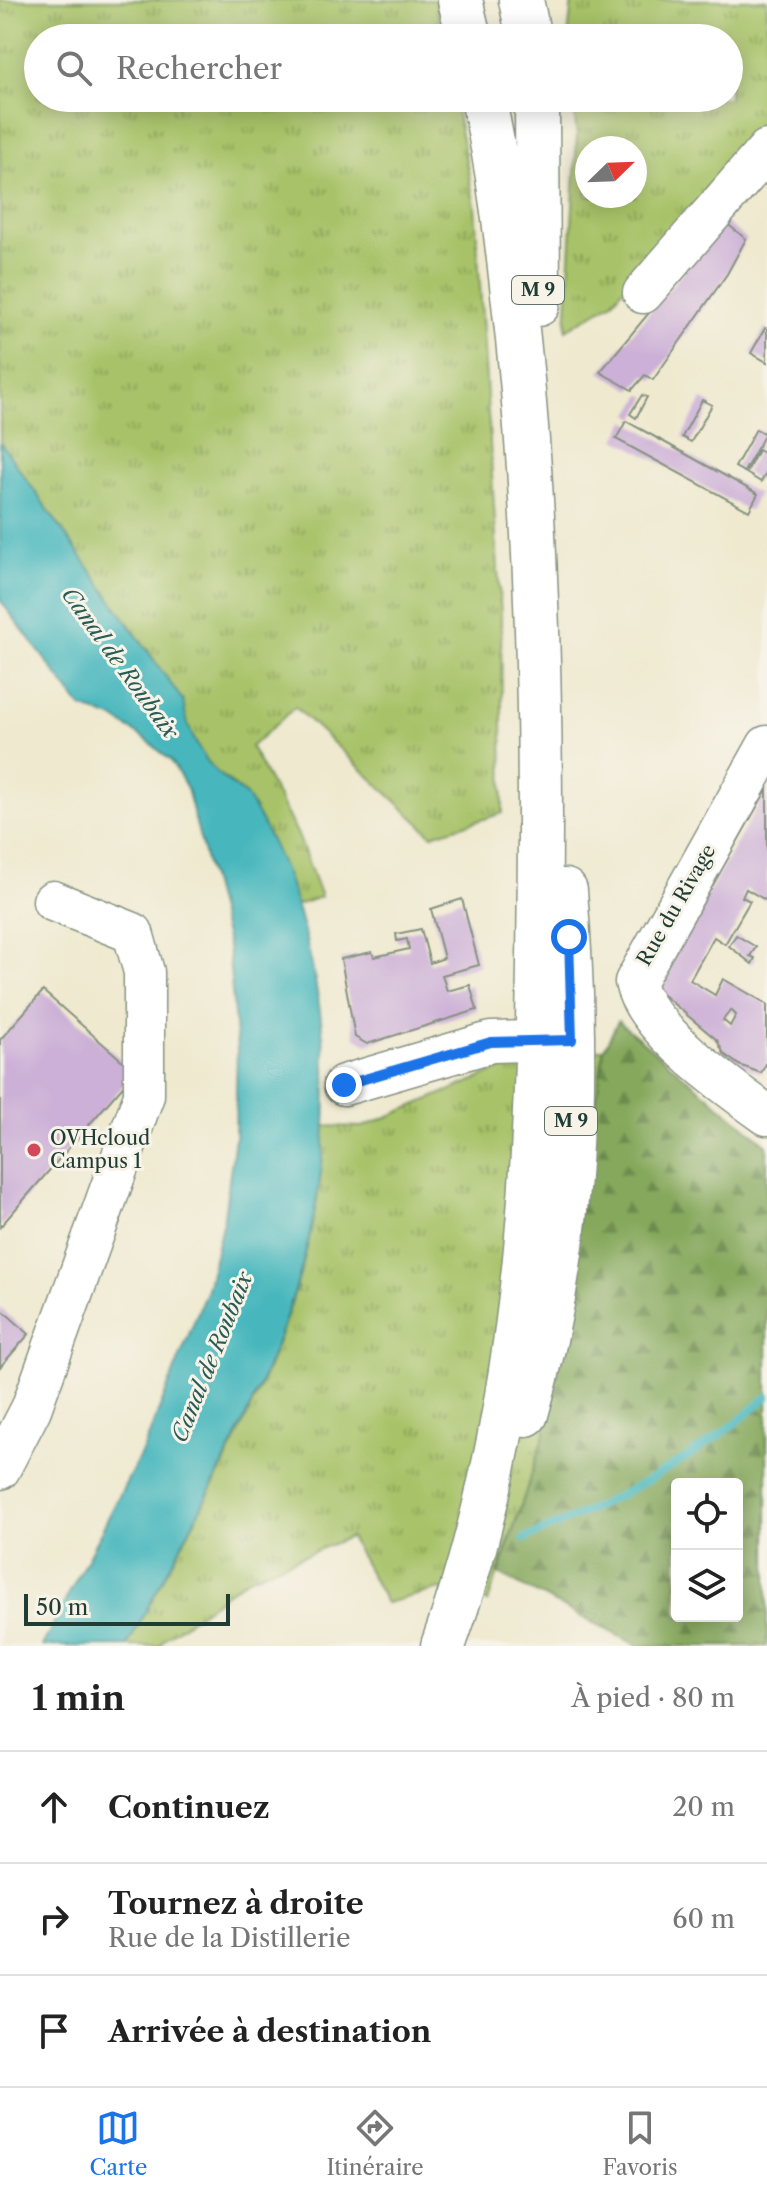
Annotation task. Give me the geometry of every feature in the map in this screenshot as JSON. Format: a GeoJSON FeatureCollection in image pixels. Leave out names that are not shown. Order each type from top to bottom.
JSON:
{"type":"FeatureCollection","features":[{"type":"Feature","properties":{"kind":"main road"},"geometry":{"type":"LineString","coordinates":[[460,0],[466,24]]}},
{"type":"Feature","properties":{"kind":"main road"},"geometry":{"type":"LineString","coordinates":[[521,0],[526,24]]}},
{"type":"Feature","properties":{"kind":"main road","name":"M 9"},"geometry":{"type":"LineString","coordinates":[[485,112],[507,239],[533,482]]}},
{"type":"Feature","properties":{"kind":"main road","name":"M 9"},"geometry":{"type":"LineString","coordinates":[[443,1646],[476,1545],[496,1453],[556,1039],[533,482],[539,241],[537,112]]}},
{"type":"Feature","properties":{"kind":"street"},"geometry":{"type":"LineString","coordinates":[[643,293],[767,150]]}},
{"type":"Feature","properties":{"kind":"street","name":"Rue du Rivage"},"geometry":{"type":"LineString","coordinates":[[767,746],[635,982],[640,1002],[658,1024],[767,1115]]}},
{"type":"Feature","properties":{"kind":"street"},"geometry":{"type":"LineString","coordinates":[[0,1469],[31,1409],[144,1095],[144,972],[133,933],[53,901]]}},
{"type":"Feature","properties":{"kind":"street"},"geometry":{"type":"LineString","coordinates":[[344,1085],[491,1042],[556,1039]]}},
{"type":"Feature","properties":{"kind":"green space"},"geometry":{"type":"Polygon","coordinates":[[[0,0],[435,0],[440,24],[24,24],[24,112],[457,112],[475,207],[501,616],[503,813],[432,835],[295,707],[251,747],[298,835],[321,897],[297,905],[246,795],[214,770],[201,752],[186,724],[183,701],[0,442],[0,0]]]}},
{"type":"Feature","properties":{"kind":"green space"},"geometry":{"type":"Polygon","coordinates":[[[572,0],[767,0],[767,121],[611,303],[566,330],[575,171],[575,208],[647,208],[647,136],[577,136],[574,112],[743,112],[743,24],[569,24],[572,0]]]}},
{"type":"Feature","properties":{"kind":"green space"},"geometry":{"type":"Polygon","coordinates":[[[618,1021],[767,1145],[767,1646],[638,1646],[499,1574],[545,1434],[604,1049],[618,1021]]]}},
{"type":"Feature","properties":{"kind":"green space"},"geometry":{"type":"Polygon","coordinates":[[[604,1049],[545,1434],[488,1602],[440,1589],[386,1603],[350,1537],[248,1578],[164,1639],[160,1646],[127,1646],[226,1460],[282,1331],[303,1265],[318,1197],[325,1126],[363,1127],[518,1062],[604,1049]]]}},
{"type":"Feature","properties":{"kind":"water","name":"Canal de Roubaix"},"geometry":{"type":"Polygon","coordinates":[[[0,442],[183,701],[192,736],[204,757],[246,796],[253,807],[289,881],[318,998],[326,1099],[318,1194],[296,1285],[264,1374],[224,1463],[127,1646],[42,1646],[143,1450],[207,1289],[224,1216],[235,1138],[237,1048],[228,947],[187,788],[171,761],[115,719],[81,707],[0,600],[0,442]]]}},
{"type":"Feature","properties":{"kind":"building"},"geometry":{"type":"Polygon","coordinates":[[[715,214],[746,239],[727,274],[653,380],[645,375],[632,390],[600,372],[687,267],[715,214]]]}},
{"type":"Feature","properties":{"kind":"building"},"geometry":{"type":"Polygon","coordinates":[[[767,329],[767,362],[751,353],[767,329]]]}},
{"type":"Feature","properties":{"kind":"building"},"geometry":{"type":"Polygon","coordinates":[[[642,395],[647,397],[636,418],[630,414],[642,395]]]}},
{"type":"Feature","properties":{"kind":"building"},"geometry":{"type":"Polygon","coordinates":[[[702,400],[712,405],[691,442],[682,437],[702,400]]]}},
{"type":"Feature","properties":{"kind":"building"},"geometry":{"type":"Polygon","coordinates":[[[626,421],[758,494],[749,511],[616,439],[626,421]]]}},
{"type":"Feature","properties":{"kind":"building"},"geometry":{"type":"Polygon","coordinates":[[[756,429],[765,434],[744,472],[735,467],[756,429]]]}},
{"type":"Feature","properties":{"kind":"building"},"geometry":{"type":"Polygon","coordinates":[[[758,450],[767,455],[767,471],[761,482],[746,473],[758,450]]]}},
{"type":"Feature","properties":{"kind":"building"},"geometry":{"type":"Polygon","coordinates":[[[767,789],[767,901],[746,889],[742,897],[750,901],[725,944],[714,937],[690,980],[715,995],[723,979],[767,1004],[767,1062],[761,1073],[739,1065],[724,1054],[717,1040],[657,990],[657,984],[767,789]],[[731,1010],[723,1020],[730,1026],[736,1015],[731,1010]]]}},
{"type":"Feature","properties":{"kind":"building"},"geometry":{"type":"Polygon","coordinates":[[[462,899],[479,965],[442,975],[447,991],[470,985],[477,1010],[367,1044],[355,1037],[341,959],[372,952],[374,957],[409,949],[407,939],[397,941],[396,934],[421,929],[430,963],[444,958],[431,909],[462,899]]]}},
{"type":"Feature","properties":{"kind":"building"},"geometry":{"type":"Polygon","coordinates":[[[736,935],[756,947],[750,956],[755,958],[752,964],[729,946],[736,935]]]}},
{"type":"Feature","properties":{"kind":"building","name":"OVHcloud Campus 1"},"geometry":{"type":"Polygon","coordinates":[[[43,991],[135,1072],[0,1227],[0,1040],[43,991]]]}},
{"type":"Feature","properties":{"kind":"building"},"geometry":{"type":"Polygon","coordinates":[[[0,1308],[29,1334],[0,1367],[0,1308]]]}},
{"type":"Feature","properties":{"kind":"waterway"},"geometry":{"type":"LineString","coordinates":[[524,1539],[652,1478],[711,1441],[767,1397]]}},
{"type":"Feature","properties":{"kind":"place","name":"OVHcloud Campus 1"},"geometry":{"type":"Point","coordinates":[34,1150]}},
{"type":"Feature","properties":{"kind":"route"},"geometry":{"type":"LineString","coordinates":[[344,1085],[491,1042],[539,1038],[572,1040],[569,937]]}}]}
